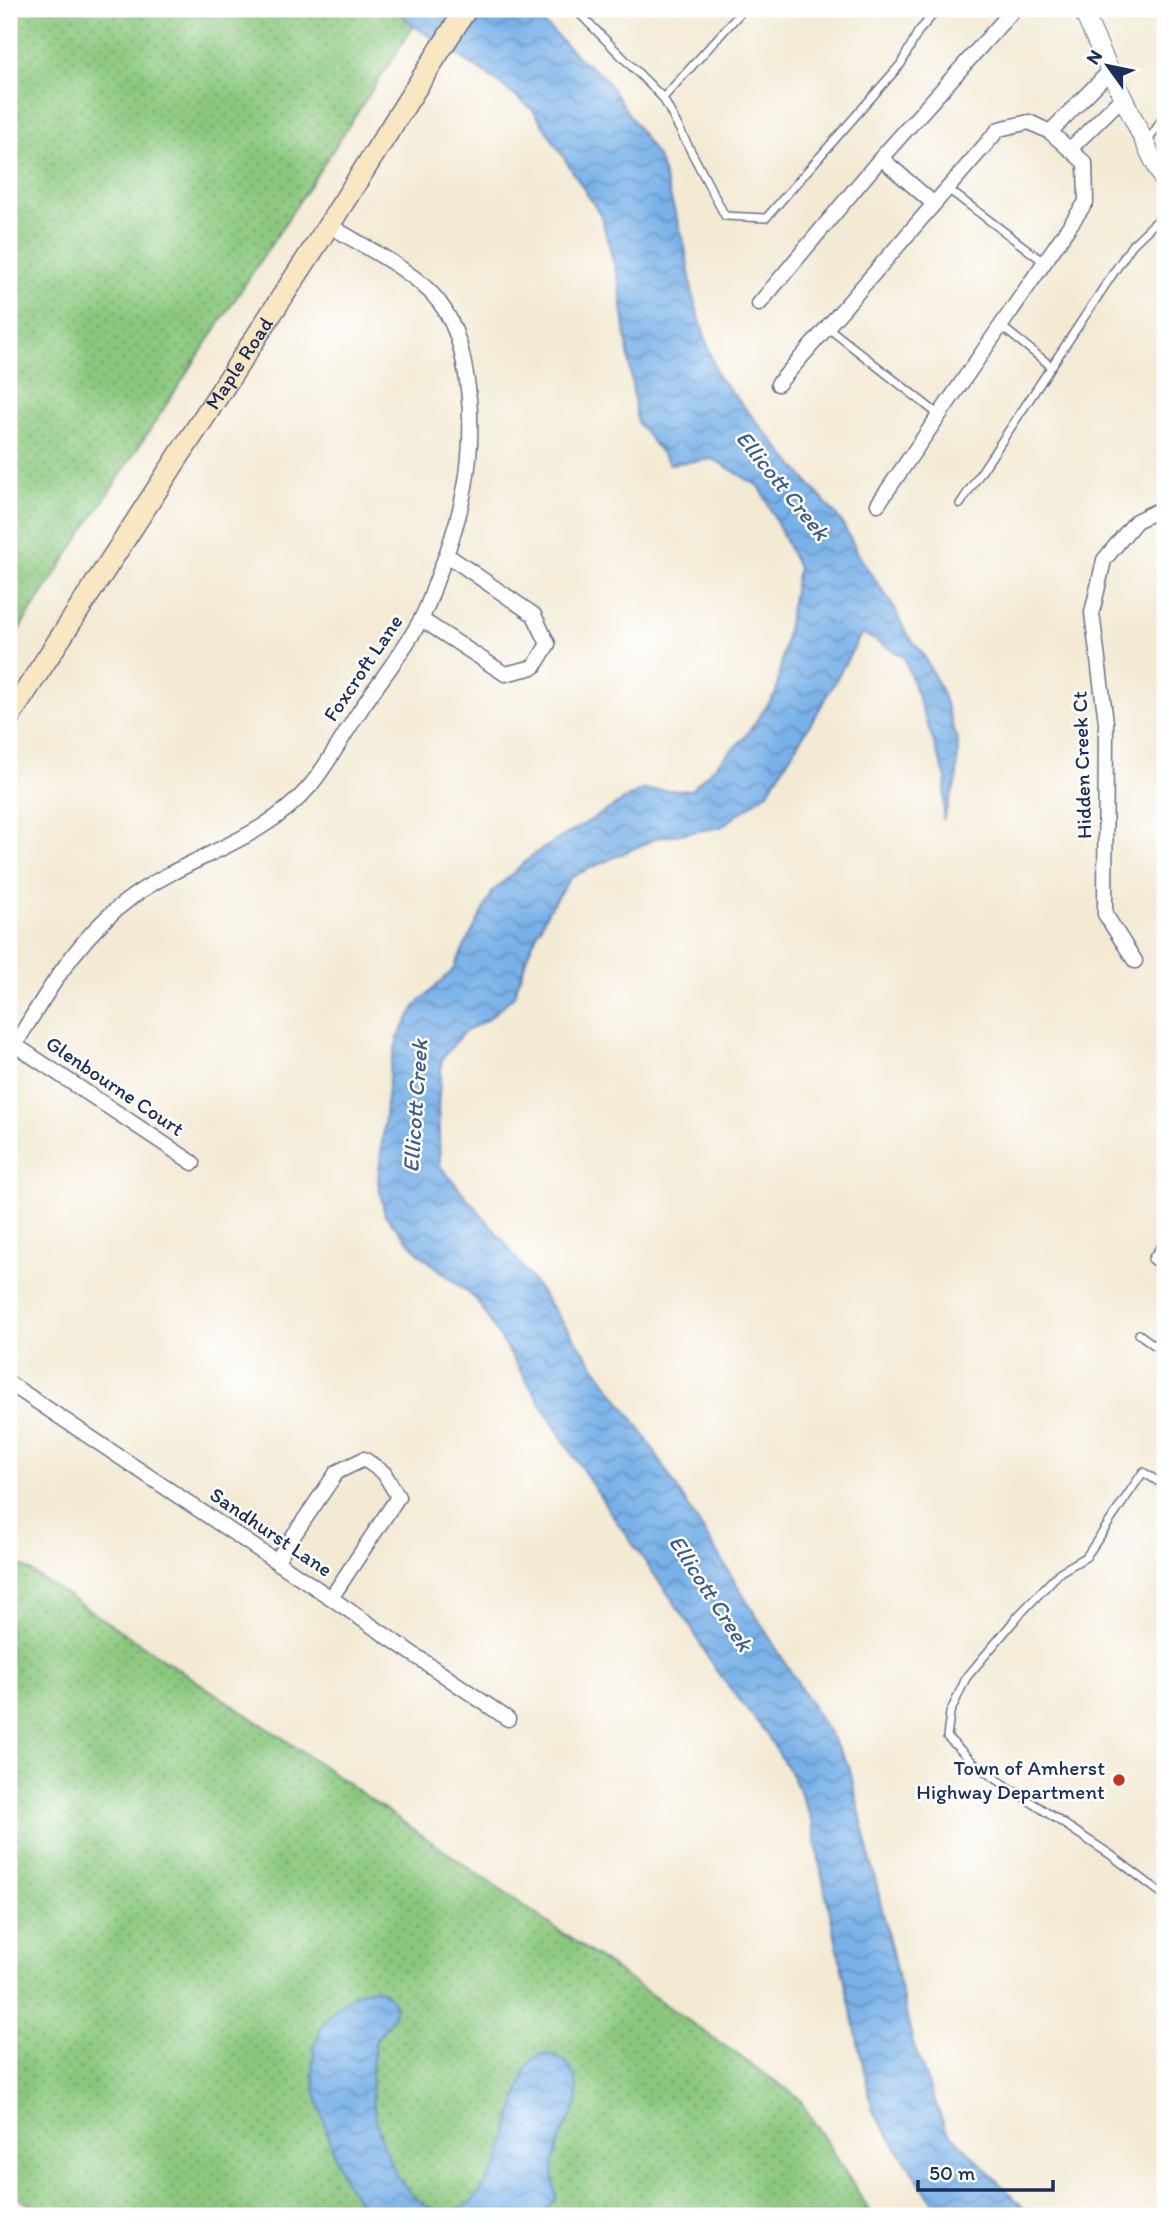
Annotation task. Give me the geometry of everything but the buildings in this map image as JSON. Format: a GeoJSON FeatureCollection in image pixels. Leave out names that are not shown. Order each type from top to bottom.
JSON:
{"type":"FeatureCollection","features":[{"type":"Feature","properties":{"kind":"main road","name":"Maple Road"},"geometry":{"type":"LineString","coordinates":[[9,716],[329,225],[466,9]]}},
{"type":"Feature","properties":{"kind":"street"},"geometry":{"type":"LineString","coordinates":[[759,303],[881,158],[1014,9]]}},
{"type":"Feature","properties":{"kind":"street"},"geometry":{"type":"LineString","coordinates":[[1082,9],[1165,184]]}},
{"type":"Feature","properties":{"kind":"street"},"geometry":{"type":"LineString","coordinates":[[1050,132],[1110,71]]}},
{"type":"Feature","properties":{"kind":"street"},"geometry":{"type":"LineString","coordinates":[[1070,149],[1123,97]]}},
{"type":"Feature","properties":{"kind":"street"},"geometry":{"type":"LineString","coordinates":[[778,384],[999,129],[1029,122],[1050,132],[1085,163],[1086,202],[878,504]]}},
{"type":"Feature","properties":{"kind":"street"},"geometry":{"type":"LineString","coordinates":[[881,158],[934,204]]}},
{"type":"Feature","properties":{"kind":"street","name":"Foxcroft Lane"},"geometry":{"type":"LineString","coordinates":[[12,1049],[64,965],[99,925],[131,898],[166,875],[247,836],[283,811],[309,786],[421,619],[447,555],[461,512],[471,445],[467,378],[452,323],[440,303],[419,281],[329,225]]}},
{"type":"Feature","properties":{"kind":"street","name":"Hidden Creek Ct"},"geometry":{"type":"LineString","coordinates":[[1135,961],[1105,914],[1106,722],[1092,613],[1104,560],[1136,521],[1165,507]]}},
{"type":"Feature","properties":{"kind":"street"},"geometry":{"type":"LineString","coordinates":[[421,619],[505,674],[534,667],[548,643],[534,615],[447,555]]}},
{"type":"Feature","properties":{"kind":"street","name":"Glenbourne Court"},"geometry":{"type":"LineString","coordinates":[[12,1049],[192,1163]]}},
{"type":"Feature","properties":{"kind":"street","name":"Sandhurst Lane"},"geometry":{"type":"LineString","coordinates":[[9,1382],[508,1719]]}},
{"type":"Feature","properties":{"kind":"street"},"geometry":{"type":"LineString","coordinates":[[276,1561],[337,1472],[364,1459],[384,1473],[398,1497],[331,1598]]}},
{"type":"Feature","properties":{"kind":"lane"},"geometry":{"type":"LineString","coordinates":[[575,9],[663,98],[725,216],[766,218],[901,64],[918,32],[938,9]]}},
{"type":"Feature","properties":{"kind":"lane"},"geometry":{"type":"LineString","coordinates":[[663,98],[744,9]]}},
{"type":"Feature","properties":{"kind":"lane"},"geometry":{"type":"LineString","coordinates":[[1146,144],[1165,114]]}},
{"type":"Feature","properties":{"kind":"lane"},"geometry":{"type":"LineString","coordinates":[[947,189],[1044,262]]}},
{"type":"Feature","properties":{"kind":"lane"},"geometry":{"type":"LineString","coordinates":[[960,504],[1132,245],[1165,213]]}},
{"type":"Feature","properties":{"kind":"lane"},"geometry":{"type":"LineString","coordinates":[[1000,326],[1051,366]]}},
{"type":"Feature","properties":{"kind":"lane"},"geometry":{"type":"LineString","coordinates":[[827,327],[939,415]]}},
{"type":"Feature","properties":{"kind":"lane"},"geometry":{"type":"LineString","coordinates":[[1165,1241],[1152,1259],[1165,1269]]}},
{"type":"Feature","properties":{"kind":"lane"},"geometry":{"type":"LineString","coordinates":[[1139,1334],[1165,1353]]}},
{"type":"Feature","properties":{"kind":"lane"},"geometry":{"type":"LineString","coordinates":[[1165,1486],[1143,1472],[1086,1557],[1060,1572],[967,1678],[950,1713],[947,1737],[978,1767],[1111,1855],[1165,1896]]}},
{"type":"Feature","properties":{"kind":"green space"},"geometry":{"type":"Polygon","coordinates":[[[9,9],[395,9],[414,26],[9,645],[9,9]]]}},
{"type":"Feature","properties":{"kind":"green space"},"geometry":{"type":"Polygon","coordinates":[[[9,1557],[281,1737],[798,2097],[873,2216],[47,2216],[9,2192],[9,1557]]]}},
{"type":"Feature","properties":{"kind":"water","name":"Ellicott Creek"},"geometry":{"type":"Polygon","coordinates":[[[395,9],[530,9],[579,58],[604,77],[659,160],[684,242],[694,301],[717,375],[841,521],[862,561],[892,604],[905,631],[923,654],[942,692],[958,742],[957,779],[943,820],[946,778],[904,657],[862,633],[819,710],[767,793],[721,827],[657,838],[571,877],[548,911],[529,951],[514,996],[488,1019],[462,1034],[442,1059],[438,1107],[440,1166],[503,1240],[641,1430],[849,1766],[913,2043],[945,2128],[1032,2216],[944,2216],[873,2111],[812,1821],[794,1779],[766,1733],[714,1668],[690,1625],[610,1512],[476,1299],[421,1255],[385,1215],[378,1181],[390,1068],[398,1038],[416,1005],[452,971],[493,891],[534,854],[641,790],[691,790],[744,738],[776,693],[798,568],[760,487],[713,459],[670,464],[637,422],[619,282],[601,216],[534,111],[495,80],[414,26],[395,9]]]}},
{"type":"Feature","properties":{"kind":"water"},"geometry":{"type":"Polygon","coordinates":[[[374,1988],[389,1995],[394,2009],[390,2022],[376,2041],[373,2057],[372,2092],[375,2115],[391,2163],[403,2184],[418,2201],[436,2210],[457,2209],[471,2202],[497,2168],[526,2069],[532,2060],[547,2054],[563,2060],[569,2067],[576,2083],[577,2101],[554,2160],[556,2199],[541,2216],[370,2216],[354,2195],[340,2170],[317,2099],[314,2050],[325,2020],[337,2007],[354,1994],[374,1988]]]}},
{"type":"Feature","properties":{"kind":"place","name":"Town of Amherst Highway Department"},"geometry":{"type":"Point","coordinates":[1119,1780]}}]}
